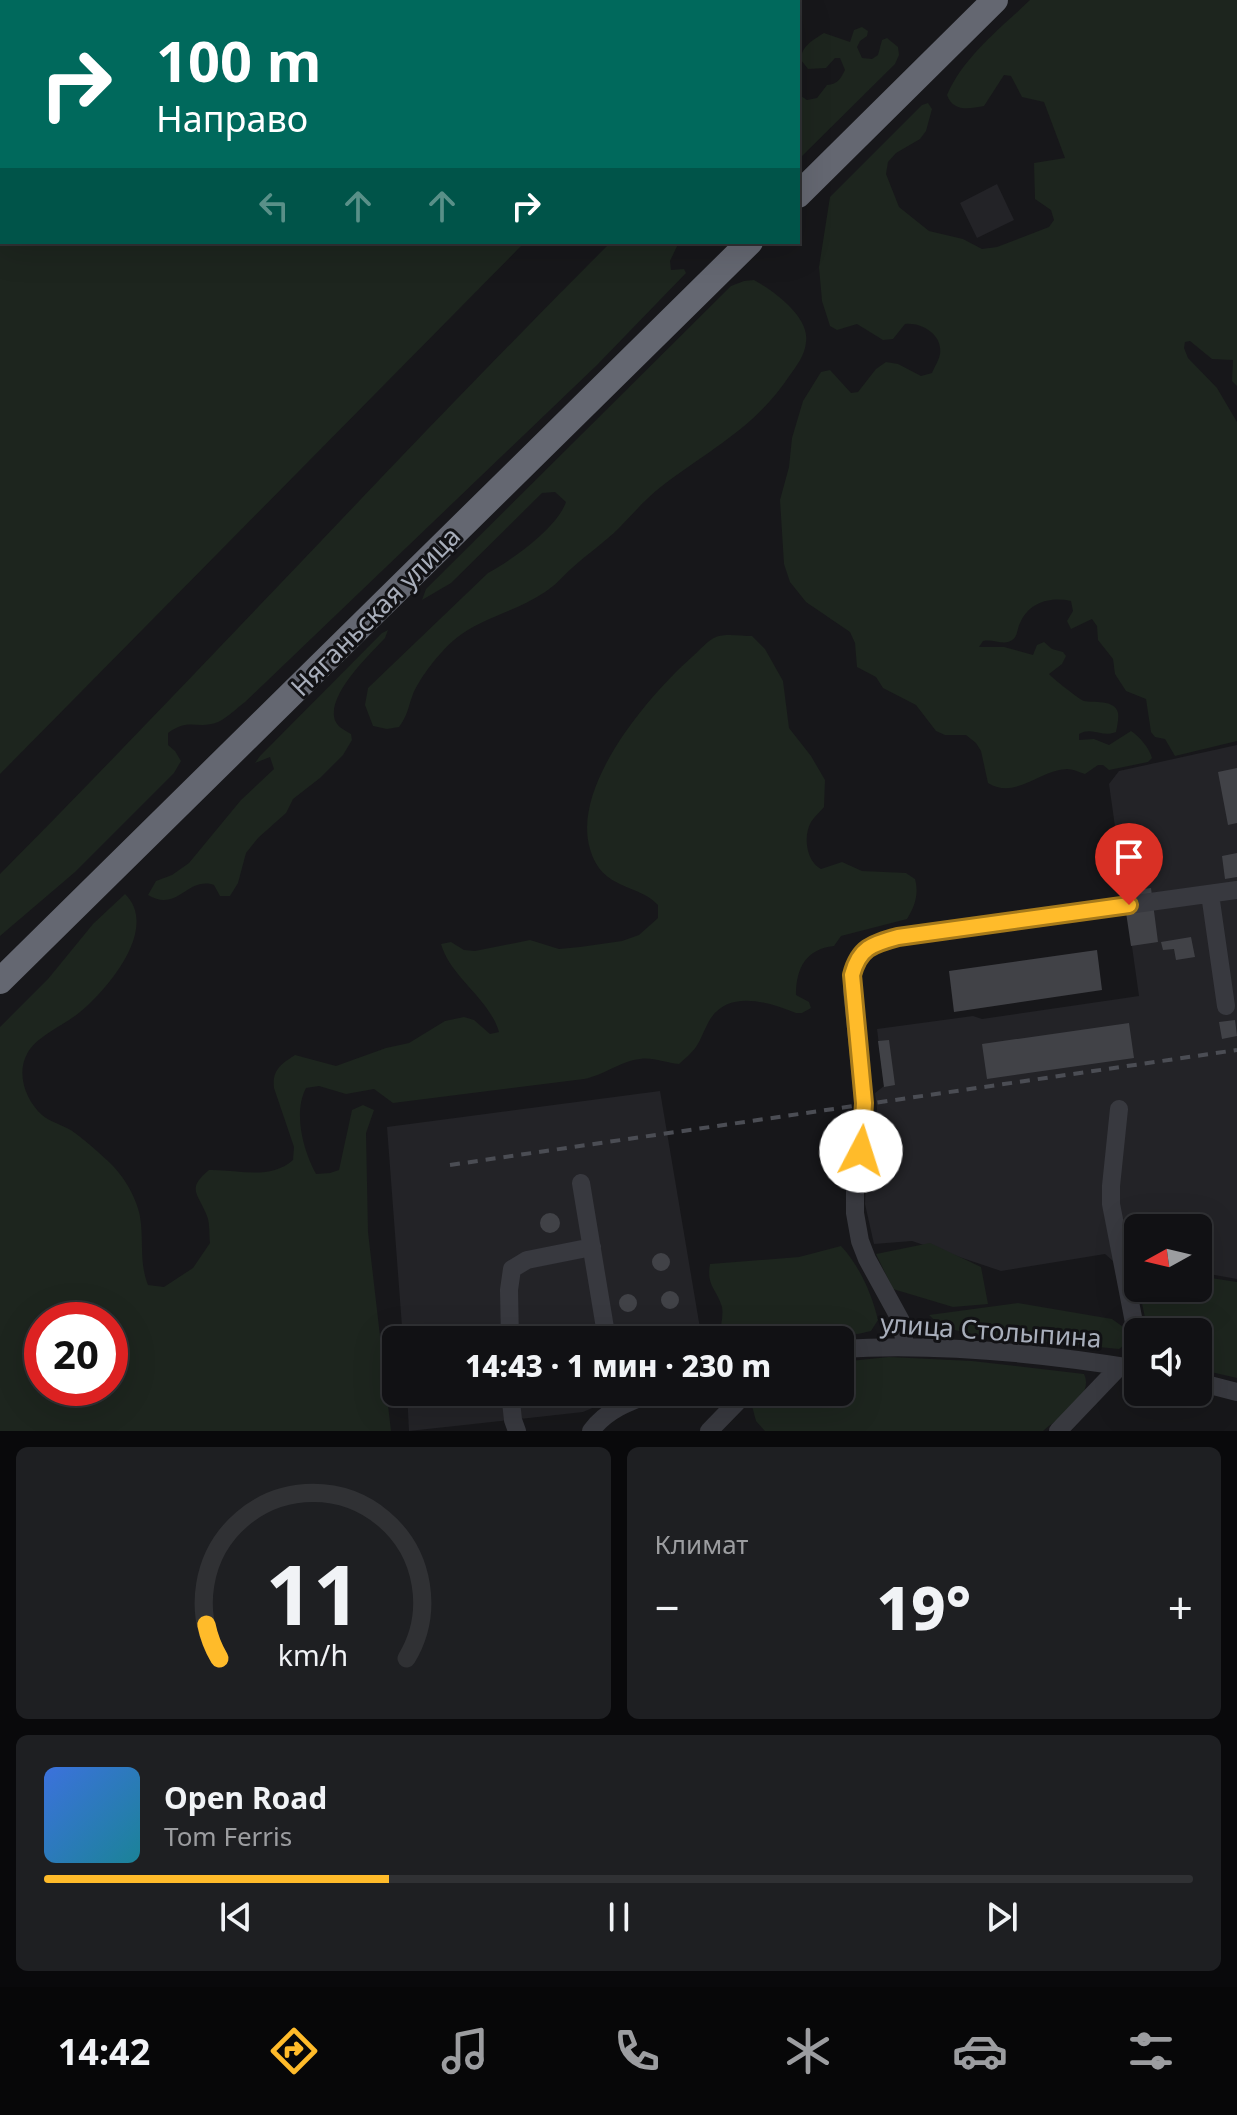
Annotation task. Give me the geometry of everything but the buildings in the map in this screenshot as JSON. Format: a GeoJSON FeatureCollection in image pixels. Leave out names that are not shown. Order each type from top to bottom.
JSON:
{"type":"FeatureCollection","features":[{"type":"Feature","properties":{"kind":"highway"},"geometry":{"type":"LineString","coordinates":[[800,193],[995,0]]}},
{"type":"Feature","properties":{"kind":"highway","name":"Няганьская улица"},"geometry":{"type":"LineString","coordinates":[[0,981],[748,244]]}},
{"type":"Feature","properties":{"kind":"street"},"geometry":{"type":"LineString","coordinates":[[905,1345],[901,1321],[860,1241],[855,1213],[864,1117],[852,991],[856,961],[874,944],[898,937],[1237,890]]}},
{"type":"Feature","properties":{"kind":"street"},"geometry":{"type":"LineString","coordinates":[[1210,894],[1226,1006]]}},
{"type":"Feature","properties":{"kind":"street"},"geometry":{"type":"LineString","coordinates":[[1119,1109],[1111,1204],[1133,1318]]}},
{"type":"Feature","properties":{"kind":"street"},"geometry":{"type":"LineString","coordinates":[[581,1183],[605,1326]]}},
{"type":"Feature","properties":{"kind":"street"},"geometry":{"type":"LineString","coordinates":[[510,1326],[512,1269],[527,1260],[592,1247]]}},
{"type":"Feature","properties":{"kind":"street","name":"улица Столыпина"},"geometry":{"type":"LineString","coordinates":[[854,1348],[905,1345],[1124,1367]]}},
{"type":"Feature","properties":{"kind":"street"},"geometry":{"type":"LineString","coordinates":[[1058,1431],[1124,1372]]}},
{"type":"Feature","properties":{"kind":"street"},"geometry":{"type":"LineString","coordinates":[[1212,1386],[1237,1392]]}},
{"type":"Feature","properties":{"kind":"street"},"geometry":{"type":"LineString","coordinates":[[512,1406],[517,1431]]}},
{"type":"Feature","properties":{"kind":"street"},"geometry":{"type":"LineString","coordinates":[[591,1431],[599,1421],[622,1406]]}},
{"type":"Feature","properties":{"kind":"street"},"geometry":{"type":"LineString","coordinates":[[709,1431],[733,1406]]}},
{"type":"Feature","properties":{"kind":"shaded area"},"geometry":{"type":"Polygon","coordinates":[[[1030,0],[1237,0],[1237,386],[1232,381],[1233,360],[1212,359],[1190,341],[1185,342],[1184,348],[1188,358],[1217,388],[1237,422],[1237,741],[1175,756],[1165,739],[1155,737],[1151,732],[1146,699],[1126,691],[1115,674],[1113,659],[1098,640],[1097,626],[1092,619],[1071,629],[1067,621],[1073,611],[1071,601],[1049,600],[1025,614],[1012,641],[983,641],[979,647],[1004,647],[1033,655],[1037,645],[1044,642],[1052,649],[1063,652],[1066,656],[1062,664],[1049,674],[1081,700],[1108,704],[1118,713],[1116,732],[1084,732],[1079,734],[1079,740],[1094,739],[1109,745],[1131,731],[1144,743],[1152,758],[1148,762],[1109,770],[1098,765],[1085,774],[1069,769],[1057,771],[1008,788],[988,783],[981,751],[976,743],[966,735],[945,735],[936,731],[916,705],[883,688],[876,677],[857,667],[855,643],[850,632],[806,602],[790,582],[784,564],[780,500],[803,401],[821,372],[830,370],[851,393],[858,392],[876,369],[886,362],[898,364],[921,376],[932,373],[940,354],[935,336],[918,325],[905,324],[893,339],[883,340],[857,324],[837,330],[830,326],[822,301],[819,267],[830,197],[922,105],[928,103],[932,109],[926,131],[920,139],[896,153],[888,162],[886,174],[899,207],[929,231],[963,239],[982,249],[997,247],[1049,227],[1054,220],[1051,210],[1035,199],[1034,163],[1065,158],[1044,102],[1022,97],[1011,76],[1004,75],[984,106],[957,107],[947,95],[973,55],[1030,0]]]}},
{"type":"Feature","properties":{"kind":"shaded area"},"geometry":{"type":"Polygon","coordinates":[[[862,27],[868,31],[857,47],[862,58],[872,59],[878,55],[882,40],[887,38],[898,47],[899,55],[895,64],[800,158],[800,95],[807,100],[817,98],[827,85],[838,81],[845,70],[840,58],[835,58],[826,68],[808,69],[801,60],[803,51],[824,33],[850,42],[854,30],[862,27]]]}},
{"type":"Feature","properties":{"kind":"shaded area"},"geometry":{"type":"Polygon","coordinates":[[[997,184],[1014,220],[977,238],[960,203],[997,184]]]}},
{"type":"Feature","properties":{"kind":"shaded area"},"geometry":{"type":"Polygon","coordinates":[[[0,244],[523,244],[0,774],[0,244]]]}},
{"type":"Feature","properties":{"kind":"shaded area"},"geometry":{"type":"Polygon","coordinates":[[[609,244],[678,244],[670,261],[671,270],[684,269],[686,273],[597,365],[245,702],[218,722],[182,726],[168,733],[168,745],[181,761],[174,773],[75,872],[0,936],[0,874],[609,244]]]}},
{"type":"Feature","properties":{"kind":"shaded area"},"geometry":{"type":"Polygon","coordinates":[[[754,280],[797,314],[806,333],[802,356],[762,410],[656,491],[549,590],[464,632],[454,640],[421,680],[399,727],[387,729],[373,726],[365,705],[368,688],[488,573],[521,552],[544,532],[566,502],[555,492],[542,493],[451,583],[422,600],[426,589],[731,286],[754,280]]]}},
{"type":"Feature","properties":{"kind":"shaded area"},"geometry":{"type":"Polygon","coordinates":[[[388,630],[385,638],[338,696],[334,716],[340,727],[351,734],[352,740],[343,755],[293,799],[286,813],[246,853],[238,883],[230,896],[220,896],[214,885],[205,884],[167,900],[148,895],[156,881],[189,863],[241,800],[274,769],[270,757],[255,763],[260,756],[388,630]]]}},
{"type":"Feature","properties":{"kind":"shaded area"},"geometry":{"type":"Polygon","coordinates":[[[724,635],[752,636],[765,649],[783,681],[789,728],[825,780],[824,807],[811,822],[807,834],[807,848],[812,860],[821,869],[842,862],[862,871],[906,873],[915,879],[917,890],[907,919],[841,936],[834,946],[810,956],[801,968],[796,985],[796,995],[809,1002],[811,1008],[802,1013],[761,1002],[725,1005],[708,1023],[695,1049],[679,1064],[640,1059],[584,1079],[393,1103],[374,1089],[346,1094],[319,1086],[306,1088],[300,1109],[301,1131],[316,1174],[339,1170],[352,1110],[363,1105],[374,1110],[366,1133],[368,1232],[382,1353],[382,1406],[388,1406],[391,1431],[0,1431],[0,1027],[48,979],[93,924],[125,894],[134,908],[137,924],[126,958],[91,1002],[31,1048],[22,1070],[24,1087],[42,1115],[71,1130],[122,1177],[140,1216],[148,1285],[164,1287],[193,1268],[210,1243],[208,1219],[196,1192],[202,1176],[209,1170],[264,1172],[293,1160],[294,1147],[274,1088],[276,1072],[286,1061],[295,1055],[336,1066],[409,1043],[445,1021],[464,1017],[474,1020],[490,1034],[499,1032],[487,1009],[453,967],[441,944],[451,942],[464,950],[475,951],[530,940],[559,949],[580,947],[622,941],[639,935],[658,918],[658,905],[612,879],[596,863],[590,849],[587,824],[592,798],[618,744],[655,694],[713,638],[724,635]]]}},
{"type":"Feature","properties":{"kind":"shaded area"},"geometry":{"type":"Polygon","coordinates":[[[1237,745],[1237,1279],[1212,1275],[1212,1214],[1124,1214],[1124,1261],[1113,1261],[1105,1254],[1001,1271],[912,1241],[874,1244],[865,1204],[866,1175],[877,1109],[875,1093],[884,1086],[877,1029],[973,1016],[982,1019],[1139,996],[1109,784],[1119,771],[1237,745]]]}},
{"type":"Feature","properties":{"kind":"shaded area"},"geometry":{"type":"Polygon","coordinates":[[[660,1091],[700,1326],[402,1326],[387,1127],[660,1091]]]}},
{"type":"Feature","properties":{"kind":"shaded area"},"geometry":{"type":"Polygon","coordinates":[[[930,1243],[981,1267],[988,1304],[953,1307],[893,1289],[876,1254],[930,1243]]]}},
{"type":"Feature","properties":{"kind":"shaded area"},"geometry":{"type":"Polygon","coordinates":[[[841,1246],[859,1271],[872,1300],[878,1320],[871,1331],[854,1334],[854,1326],[721,1326],[722,1307],[711,1283],[710,1264],[799,1257],[841,1246]]]}},
{"type":"Feature","properties":{"kind":"shaded area"},"geometry":{"type":"Polygon","coordinates":[[[1212,1278],[1237,1282],[1237,1378],[1212,1372],[1212,1318],[1145,1318],[1142,1302],[1212,1302],[1212,1278]]]}},
{"type":"Feature","properties":{"kind":"shaded area"},"geometry":{"type":"Polygon","coordinates":[[[1018,1303],[1112,1319],[1124,1328],[1124,1345],[1119,1349],[976,1335],[942,1327],[929,1315],[1018,1303]]]}},
{"type":"Feature","properties":{"kind":"shaded area"},"geometry":{"type":"Polygon","coordinates":[[[889,1357],[972,1361],[1084,1374],[1086,1383],[1080,1399],[1043,1431],[765,1431],[756,1421],[752,1406],[854,1406],[854,1361],[889,1357]]]}},
{"type":"Feature","properties":{"kind":"shaded area"},"geometry":{"type":"Polygon","coordinates":[[[408,1406],[597,1406],[583,1412],[409,1431],[408,1406]]]}},
{"type":"Feature","properties":{"kind":"railway"},"geometry":{"type":"LineString","coordinates":[[450,1165],[1237,1050]]}},
{"type":"Feature","properties":{"kind":"route"},"geometry":{"type":"LineString","coordinates":[[861,1151],[863,1082],[852,975],[856,961],[863,952],[874,944],[898,937],[1129,905]]}}]}
